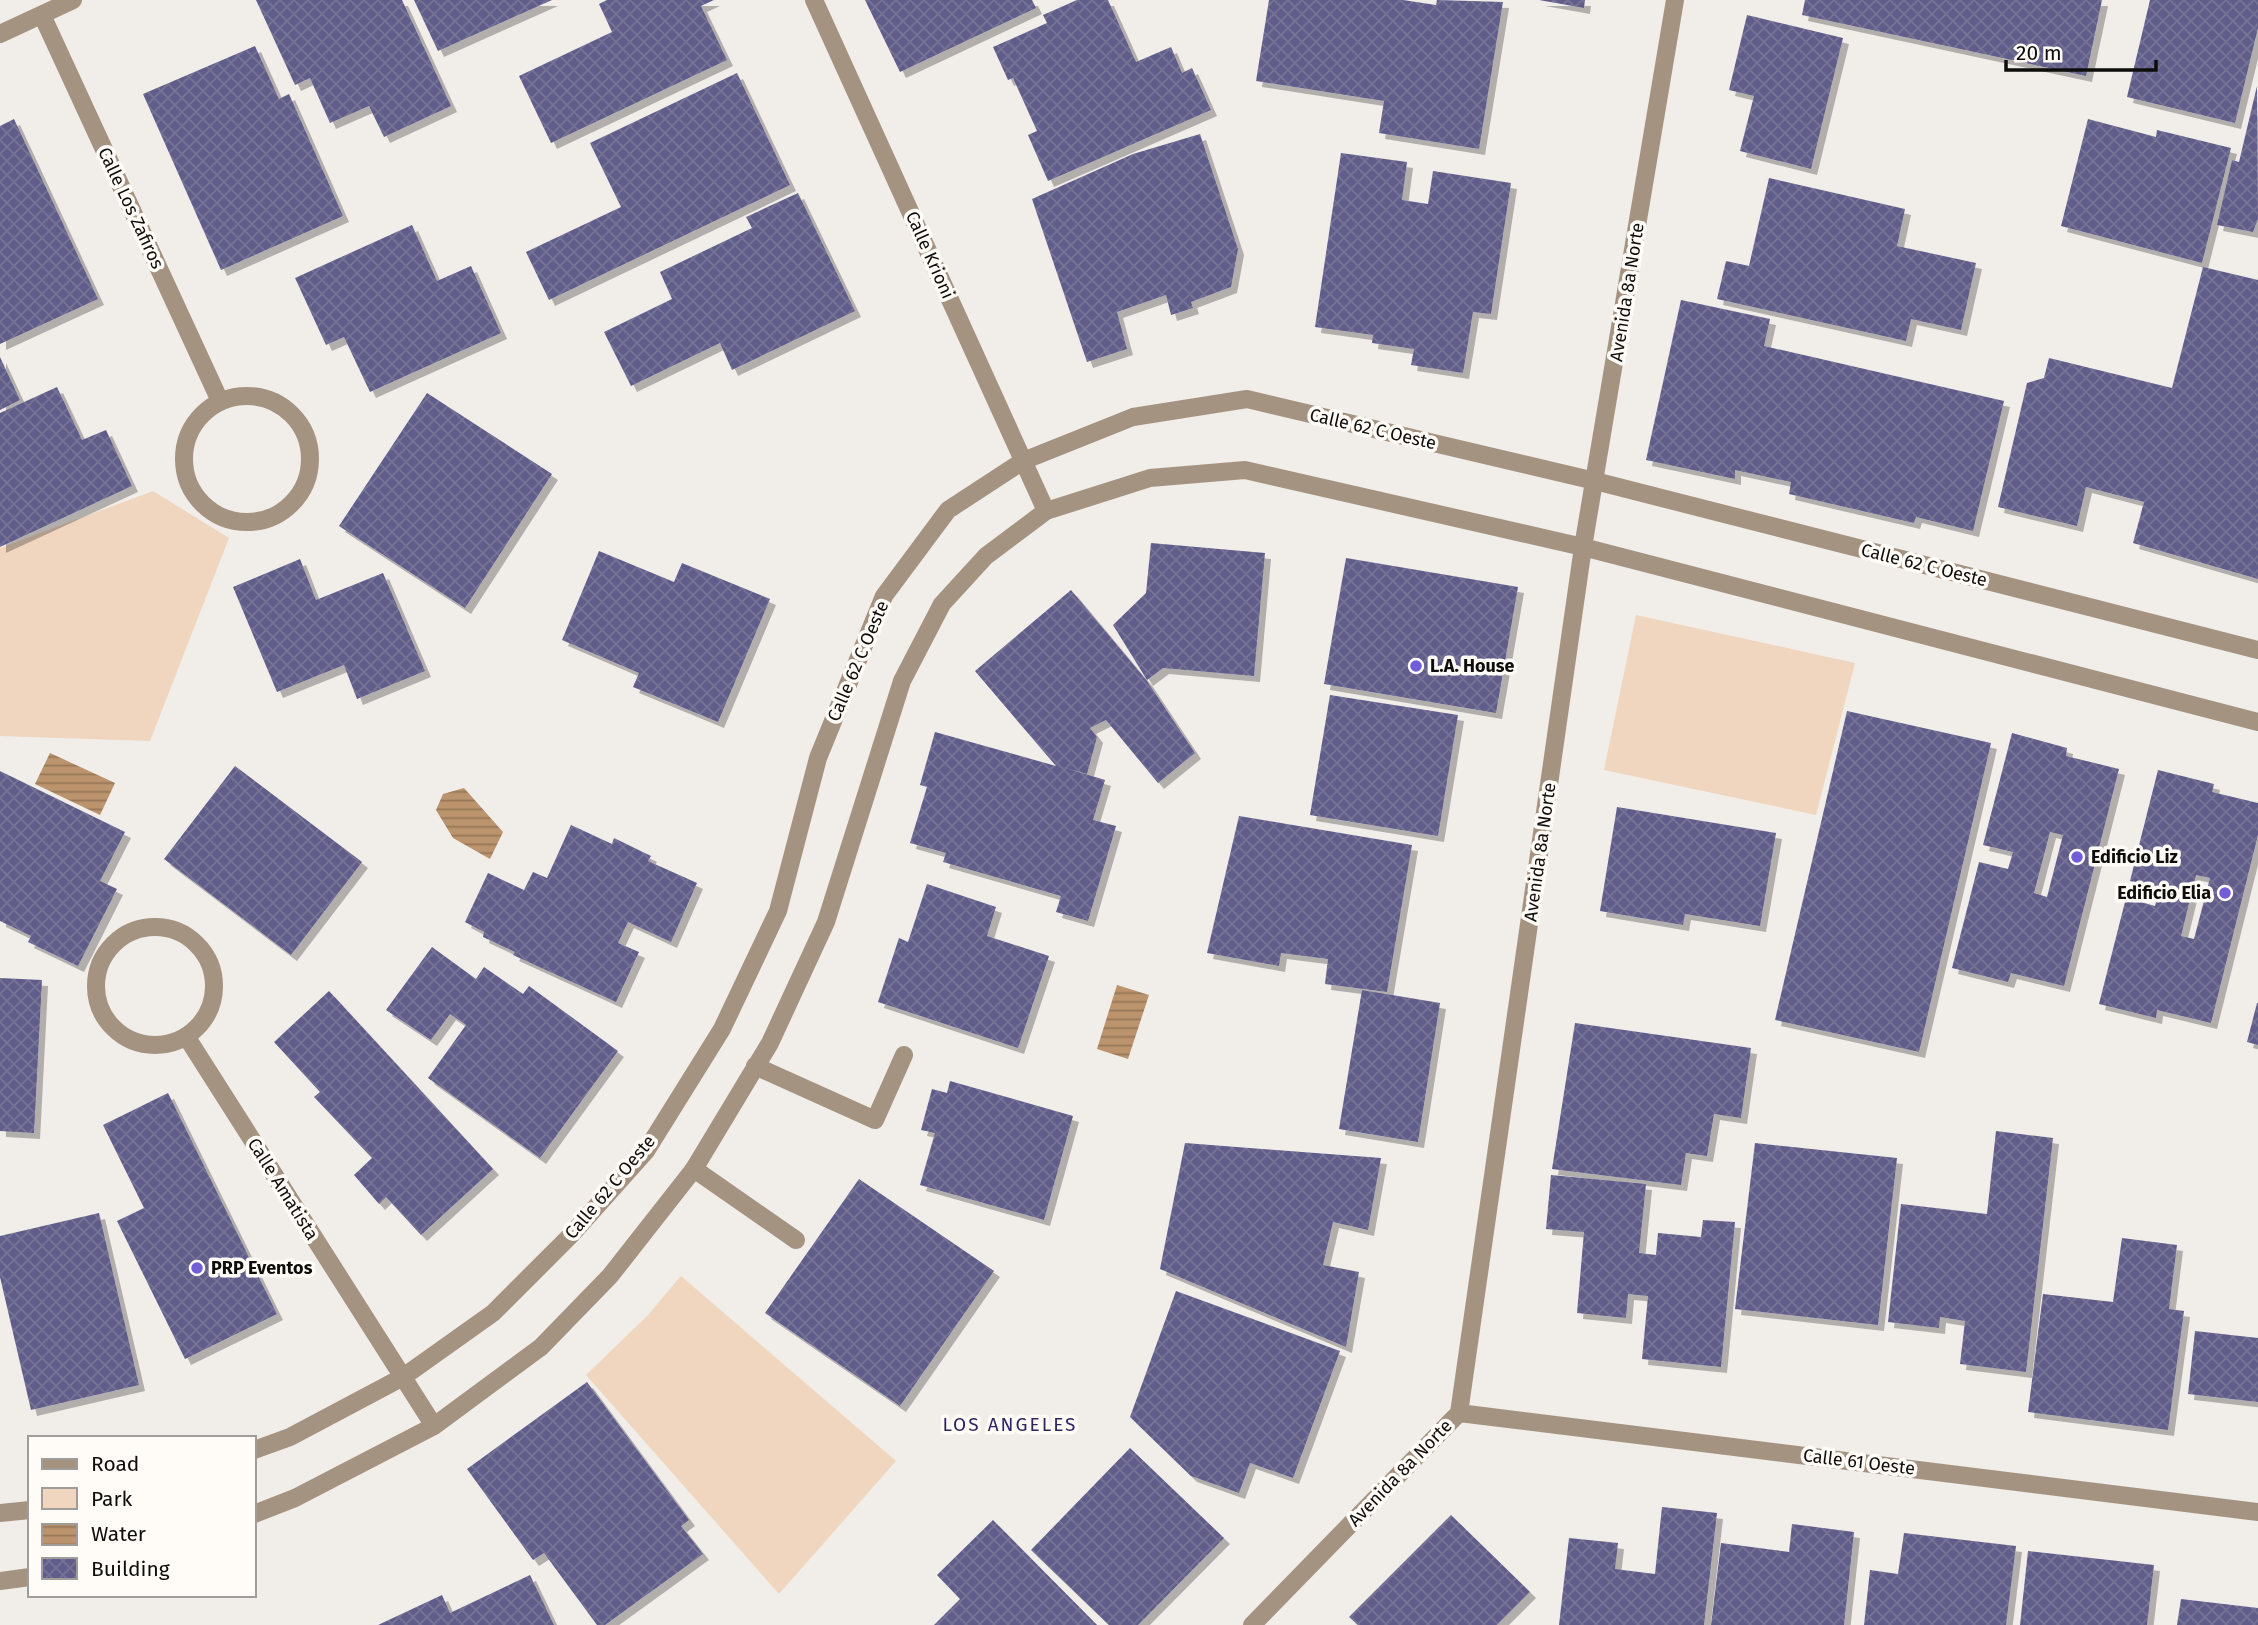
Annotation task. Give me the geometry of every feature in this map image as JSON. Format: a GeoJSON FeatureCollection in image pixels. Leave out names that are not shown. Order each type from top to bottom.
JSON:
{"type":"FeatureCollection","features":[{"type":"Feature","properties":{"kind":"street"},"geometry":{"type":"LineString","coordinates":[[0,34],[73,0]]}},
{"type":"Feature","properties":{"kind":"street","name":"Calle Krioni"},"geometry":{"type":"LineString","coordinates":[[814,0],[1046,511]]}},
{"type":"Feature","properties":{"kind":"street","name":"Avenida 8a Norte"},"geometry":{"type":"LineString","coordinates":[[1252,1625],[1459,1413],[1583,547],[1675,0]]}},
{"type":"Feature","properties":{"kind":"street","name":"Calle Los Zafiros"},"geometry":{"type":"LineString","coordinates":[[42,15],[220,401]]}},
{"type":"Feature","properties":{"kind":"street"},"geometry":{"type":"LineString","coordinates":[[240,395],[262,397],[282,406],[298,420],[308,440],[310,461],[306,482],[295,501],[278,514],[259,522],[238,522],[219,516],[202,505],[190,488],[183,469],[183,449],[190,430],[201,414],[220,401],[240,395]]}},
{"type":"Feature","properties":{"kind":"street","name":"Calle 62 C Oeste"},"geometry":{"type":"LineString","coordinates":[[256,1449],[290,1437],[403,1377],[493,1313],[571,1235],[646,1151],[722,1029],[778,911],[818,758],[884,596],[948,510],[1023,461],[1133,417],[1247,400],[1595,481],[2258,650]]}},
{"type":"Feature","properties":{"kind":"street"},"geometry":{"type":"LineString","coordinates":[[256,1513],[295,1498],[434,1426],[541,1347],[610,1276],[694,1168],[770,1043],[826,922],[902,681],[942,604],[986,556],[1046,511],[1150,478],[1245,470],[1583,547],[2258,722]]}},
{"type":"Feature","properties":{"kind":"street"},"geometry":{"type":"LineString","coordinates":[[151,926],[171,928],[189,936],[203,950],[212,968],[215,987],[211,1006],[201,1024],[186,1036],[168,1044],[148,1045],[130,1040],[114,1028],[102,1013],[96,995],[97,975],[103,957],[115,942],[131,931],[151,926]]}},
{"type":"Feature","properties":{"kind":"street","name":"Calle Amatista"},"geometry":{"type":"LineString","coordinates":[[186,1036],[434,1426]]}},
{"type":"Feature","properties":{"kind":"street"},"geometry":{"type":"LineString","coordinates":[[755,1066],[875,1120],[904,1055]]}},
{"type":"Feature","properties":{"kind":"street"},"geometry":{"type":"LineString","coordinates":[[694,1168],[796,1240]]}},
{"type":"Feature","properties":{"kind":"street","name":"Calle 61 Oeste"},"geometry":{"type":"LineString","coordinates":[[1459,1413],[2258,1512]]}},
{"type":"Feature","properties":{"kind":"street"},"geometry":{"type":"LineString","coordinates":[[0,1513],[28,1510]]}},
{"type":"Feature","properties":{"kind":"street"},"geometry":{"type":"LineString","coordinates":[[0,1581],[28,1577]]}},
{"type":"Feature","properties":{"kind":"green space"},"geometry":{"type":"Polygon","coordinates":[[[153,491],[229,538],[150,741],[0,736],[0,548],[153,491]]]}},
{"type":"Feature","properties":{"kind":"green space"},"geometry":{"type":"Polygon","coordinates":[[[1636,615],[1855,663],[1816,815],[1604,770],[1636,615]]]}},
{"type":"Feature","properties":{"kind":"green space"},"geometry":{"type":"Polygon","coordinates":[[[681,1276],[896,1461],[779,1594],[586,1375],[647,1316],[681,1276]]]}},
{"type":"Feature","properties":{"kind":"water"},"geometry":{"type":"Polygon","coordinates":[[[50,753],[115,783],[100,815],[35,784],[50,753]]]}},
{"type":"Feature","properties":{"kind":"water"},"geometry":{"type":"Polygon","coordinates":[[[464,788],[503,832],[490,859],[453,838],[436,810],[443,794],[464,788]]]}},
{"type":"Feature","properties":{"kind":"water"},"geometry":{"type":"Polygon","coordinates":[[[1117,985],[1149,995],[1128,1059],[1097,1049],[1117,985]]]}},
{"type":"Feature","properties":{"kind":"building"},"geometry":{"type":"Polygon","coordinates":[[[256,0],[402,0],[451,106],[384,137],[369,106],[330,123],[310,78],[295,85],[256,0]]]}},
{"type":"Feature","properties":{"kind":"building"},"geometry":{"type":"Polygon","coordinates":[[[414,0],[552,0],[438,51],[414,0]]]}},
{"type":"Feature","properties":{"kind":"building"},"geometry":{"type":"Polygon","coordinates":[[[607,0],[714,0],[701,6],[727,60],[551,143],[519,76],[612,32],[599,4],[607,0]]]}},
{"type":"Feature","properties":{"kind":"building"},"geometry":{"type":"Polygon","coordinates":[[[865,0],[1032,0],[1036,8],[900,72],[865,0]]]}},
{"type":"Feature","properties":{"kind":"building"},"geometry":{"type":"Polygon","coordinates":[[[1077,0],[1108,0],[1136,62],[1171,47],[1182,73],[1192,68],[1211,110],[1048,181],[1028,135],[1037,131],[1013,78],[1008,80],[993,47],[1047,23],[1043,15],[1077,0]]]}},
{"type":"Feature","properties":{"kind":"building"},"geometry":{"type":"Polygon","coordinates":[[[1269,0],[1403,0],[1436,5],[1437,0],[1503,2],[1479,149],[1379,133],[1384,101],[1256,81],[1269,0]]]}},
{"type":"Feature","properties":{"kind":"building"},"geometry":{"type":"Polygon","coordinates":[[[1539,0],[1585,0],[1584,8],[1539,0]]]}},
{"type":"Feature","properties":{"kind":"building"},"geometry":{"type":"Polygon","coordinates":[[[1805,0],[2102,0],[2086,76],[1802,15],[1805,0]]]}},
{"type":"Feature","properties":{"kind":"building"},"geometry":{"type":"Polygon","coordinates":[[[2150,0],[2258,0],[2258,28],[2235,123],[2127,97],[2150,0]]]}},
{"type":"Feature","properties":{"kind":"building"},"geometry":{"type":"Polygon","coordinates":[[[1747,15],[1843,38],[1811,169],[1740,151],[1754,96],[1729,90],[1747,15]]]}},
{"type":"Feature","properties":{"kind":"building"},"geometry":{"type":"Polygon","coordinates":[[[255,46],[279,99],[289,94],[343,216],[221,270],[143,94],[255,46]]]}},
{"type":"Feature","properties":{"kind":"building"},"geometry":{"type":"Polygon","coordinates":[[[737,73],[790,185],[549,300],[526,252],[621,207],[590,143],[737,73]]]}},
{"type":"Feature","properties":{"kind":"building"},"geometry":{"type":"Polygon","coordinates":[[[2257,86],[2258,219],[2253,232],[2217,225],[2232,160],[2239,162],[2257,86]]]}},
{"type":"Feature","properties":{"kind":"building"},"geometry":{"type":"Polygon","coordinates":[[[14,119],[98,299],[0,344],[0,126],[14,119]]]}},
{"type":"Feature","properties":{"kind":"building"},"geometry":{"type":"Polygon","coordinates":[[[2088,119],[2156,137],[2157,130],[2231,148],[2202,263],[2061,226],[2088,119]]]}},
{"type":"Feature","properties":{"kind":"building"},"geometry":{"type":"Polygon","coordinates":[[[1200,134],[1238,249],[1231,287],[1191,302],[1193,308],[1171,315],[1166,295],[1117,312],[1127,349],[1087,362],[1032,199],[1133,154],[1200,134]]]}},
{"type":"Feature","properties":{"kind":"building"},"geometry":{"type":"Polygon","coordinates":[[[1341,153],[1407,162],[1402,200],[1428,204],[1433,171],[1511,183],[1491,314],[1473,312],[1463,373],[1411,365],[1414,349],[1372,343],[1373,335],[1315,327],[1341,153]]]}},
{"type":"Feature","properties":{"kind":"building"},"geometry":{"type":"Polygon","coordinates":[[[1769,178],[1905,209],[1897,246],[1976,263],[1961,330],[1911,319],[1906,341],[1717,299],[1726,261],[1749,266],[1769,178]]]}},
{"type":"Feature","properties":{"kind":"building"},"geometry":{"type":"Polygon","coordinates":[[[798,193],[855,311],[732,370],[720,343],[631,386],[604,332],[672,299],[660,272],[752,228],[746,217],[798,193]]]}},
{"type":"Feature","properties":{"kind":"building"},"geometry":{"type":"Polygon","coordinates":[[[412,225],[437,281],[471,266],[501,333],[370,392],[344,337],[326,345],[295,278],[412,225]]]}},
{"type":"Feature","properties":{"kind":"building"},"geometry":{"type":"Polygon","coordinates":[[[2203,267],[2258,280],[2258,579],[2133,543],[2144,502],[2086,487],[2077,526],[1998,507],[2027,383],[2044,378],[2049,358],[2172,388],[2203,267]]]}},
{"type":"Feature","properties":{"kind":"building"},"geometry":{"type":"Polygon","coordinates":[[[1681,300],[1770,319],[1764,346],[2004,401],[1973,531],[1916,517],[1914,523],[1789,494],[1791,482],[1735,470],[1735,479],[1646,460],[1681,300]]]}},
{"type":"Feature","properties":{"kind":"building"},"geometry":{"type":"Polygon","coordinates":[[[0,357],[20,400],[0,410],[0,357]]]}},
{"type":"Feature","properties":{"kind":"building"},"geometry":{"type":"Polygon","coordinates":[[[57,387],[82,440],[106,430],[132,486],[0,547],[0,413],[57,387]]]}},
{"type":"Feature","properties":{"kind":"building"},"geometry":{"type":"Polygon","coordinates":[[[427,393],[552,474],[465,608],[339,526],[427,393]]]}},
{"type":"Feature","properties":{"kind":"building"},"geometry":{"type":"Polygon","coordinates":[[[1151,543],[1265,553],[1254,676],[1163,668],[1147,680],[1113,625],[1146,593],[1151,543]]]}},
{"type":"Feature","properties":{"kind":"building"},"geometry":{"type":"Polygon","coordinates":[[[599,551],[674,582],[682,563],[770,599],[718,722],[633,687],[639,673],[562,640],[599,551]]]}},
{"type":"Feature","properties":{"kind":"building"},"geometry":{"type":"Polygon","coordinates":[[[1346,558],[1518,587],[1496,713],[1324,684],[1346,558]]]}},
{"type":"Feature","properties":{"kind":"building"},"geometry":{"type":"Polygon","coordinates":[[[300,559],[316,600],[383,573],[425,671],[357,699],[344,665],[277,692],[233,587],[300,559]]]}},
{"type":"Feature","properties":{"kind":"building"},"geometry":{"type":"Polygon","coordinates":[[[1071,590],[1147,681],[1195,753],[1158,783],[1106,720],[1090,728],[1097,737],[1087,774],[1062,767],[1105,780],[1093,820],[1116,826],[1088,921],[1056,912],[1061,896],[943,862],[946,853],[910,843],[927,787],[920,785],[935,732],[1056,766],[975,671],[1071,590]]]}},
{"type":"Feature","properties":{"kind":"building"},"geometry":{"type":"Polygon","coordinates":[[[1330,695],[1458,715],[1438,836],[1310,815],[1330,695]]]}},
{"type":"Feature","properties":{"kind":"building"},"geometry":{"type":"Polygon","coordinates":[[[1847,711],[1991,743],[1919,1052],[1775,1020],[1847,711]]]}},
{"type":"Feature","properties":{"kind":"building","name":"Edificio Liz"},"geometry":{"type":"Polygon","coordinates":[[[2012,733],[2067,748],[2066,756],[2119,769],[2064,986],[2011,973],[2008,982],[1952,968],[1979,862],[2008,869],[2013,852],[1983,845],[2012,733]],[[2050,832],[2034,893],[2047,897],[2063,835],[2050,832]]]}},
{"type":"Feature","properties":{"kind":"building"},"geometry":{"type":"Polygon","coordinates":[[[235,766],[362,862],[291,955],[164,859],[235,766]]]}},
{"type":"Feature","properties":{"kind":"building","name":"Edificio Elia"},"geometry":{"type":"Polygon","coordinates":[[[2158,770],[2214,784],[2212,792],[2258,803],[2258,835],[2211,1023],[2157,1010],[2156,1018],[2099,1004],[2126,898],[2155,906],[2160,888],[2130,881],[2158,770]],[[2196,875],[2181,936],[2194,939],[2210,878],[2196,875]]]}},
{"type":"Feature","properties":{"kind":"building"},"geometry":{"type":"Polygon","coordinates":[[[0,771],[125,832],[100,881],[117,889],[78,966],[28,942],[31,936],[0,921],[0,771]]]}},
{"type":"Feature","properties":{"kind":"building"},"geometry":{"type":"Polygon","coordinates":[[[1617,807],[1776,833],[1760,926],[1685,914],[1683,925],[1600,911],[1617,807]]]}},
{"type":"Feature","properties":{"kind":"building"},"geometry":{"type":"Polygon","coordinates":[[[1239,816],[1412,845],[1387,992],[1325,984],[1328,959],[1281,953],[1279,966],[1207,953],[1239,816]]]}},
{"type":"Feature","properties":{"kind":"building"},"geometry":{"type":"Polygon","coordinates":[[[571,825],[612,844],[614,838],[651,856],[648,861],[697,883],[671,942],[628,922],[618,943],[639,952],[616,1002],[513,955],[515,952],[483,937],[484,932],[465,922],[488,873],[524,890],[533,872],[547,878],[571,825]]]}},
{"type":"Feature","properties":{"kind":"building"},"geometry":{"type":"Polygon","coordinates":[[[927,884],[996,907],[987,936],[1049,956],[1018,1048],[878,1002],[899,938],[908,942],[927,884]]]}},
{"type":"Feature","properties":{"kind":"building"},"geometry":{"type":"Polygon","coordinates":[[[432,947],[476,979],[484,967],[523,994],[529,986],[618,1051],[540,1158],[428,1078],[466,1025],[450,1014],[431,1040],[386,1010],[432,947]]]}},
{"type":"Feature","properties":{"kind":"building"},"geometry":{"type":"Polygon","coordinates":[[[0,978],[42,980],[34,1133],[0,1131],[0,978]]]}},
{"type":"Feature","properties":{"kind":"building"},"geometry":{"type":"Polygon","coordinates":[[[1362,990],[1440,1003],[1418,1142],[1339,1129],[1362,990]]]}},
{"type":"Feature","properties":{"kind":"building"},"geometry":{"type":"Polygon","coordinates":[[[329,991],[493,1169],[421,1235],[386,1197],[379,1204],[354,1175],[372,1158],[314,1097],[320,1092],[274,1042],[329,991]]]}},
{"type":"Feature","properties":{"kind":"building"},"geometry":{"type":"Polygon","coordinates":[[[2258,1003],[2258,1045],[2247,1042],[2258,1003]]]}},
{"type":"Feature","properties":{"kind":"building"},"geometry":{"type":"Polygon","coordinates":[[[1575,1023],[1751,1048],[1741,1118],[1714,1114],[1707,1156],[1686,1153],[1681,1185],[1552,1169],[1575,1023]]]}},
{"type":"Feature","properties":{"kind":"building"},"geometry":{"type":"Polygon","coordinates":[[[950,1081],[1073,1116],[1044,1220],[920,1185],[935,1133],[921,1130],[932,1089],[947,1093],[950,1081]]]}},
{"type":"Feature","properties":{"kind":"building","name":"PRP Eventos"},"geometry":{"type":"Polygon","coordinates":[[[168,1093],[277,1314],[185,1359],[117,1221],[144,1208],[103,1125],[168,1093]]]}},
{"type":"Feature","properties":{"kind":"building"},"geometry":{"type":"Polygon","coordinates":[[[1996,1131],[2053,1138],[2026,1372],[1960,1364],[1965,1321],[1940,1317],[1939,1328],[1888,1322],[1901,1204],[1987,1214],[1996,1131]]]}},
{"type":"Feature","properties":{"kind":"building"},"geometry":{"type":"Polygon","coordinates":[[[1185,1143],[1381,1158],[1368,1230],[1333,1222],[1323,1265],[1359,1272],[1346,1347],[1160,1269],[1185,1143]]]}},
{"type":"Feature","properties":{"kind":"building"},"geometry":{"type":"Polygon","coordinates":[[[1755,1143],[1897,1158],[1878,1325],[1735,1309],[1755,1143]]]}},
{"type":"Feature","properties":{"kind":"building"},"geometry":{"type":"Polygon","coordinates":[[[1551,1175],[1646,1184],[1639,1253],[1656,1255],[1658,1233],[1701,1237],[1703,1220],[1735,1222],[1721,1367],[1642,1359],[1648,1296],[1628,1294],[1626,1318],[1577,1313],[1584,1232],[1546,1229],[1551,1175]]]}},
{"type":"Feature","properties":{"kind":"building"},"geometry":{"type":"Polygon","coordinates":[[[859,1179],[994,1271],[900,1406],[765,1313],[859,1179]]]}},
{"type":"Feature","properties":{"kind":"building"},"geometry":{"type":"Polygon","coordinates":[[[99,1213],[139,1385],[31,1410],[0,1277],[0,1236],[99,1213]]]}},
{"type":"Feature","properties":{"kind":"building"},"geometry":{"type":"Polygon","coordinates":[[[2122,1238],[2177,1245],[2169,1309],[2184,1311],[2168,1430],[2028,1412],[2043,1294],[2113,1302],[2122,1238]]]}},
{"type":"Feature","properties":{"kind":"building"},"geometry":{"type":"Polygon","coordinates":[[[1176,1291],[1340,1351],[1293,1478],[1250,1463],[1239,1493],[1191,1476],[1130,1417],[1176,1291]]]}},
{"type":"Feature","properties":{"kind":"building"},"geometry":{"type":"Polygon","coordinates":[[[2195,1331],[2258,1338],[2258,1402],[2188,1394],[2195,1331]]]}},
{"type":"Feature","properties":{"kind":"building"},"geometry":{"type":"Polygon","coordinates":[[[587,1382],[689,1520],[681,1526],[703,1554],[605,1625],[597,1625],[544,1553],[533,1560],[467,1469],[587,1382]]]}},
{"type":"Feature","properties":{"kind":"building"},"geometry":{"type":"Polygon","coordinates":[[[1130,1448],[1224,1538],[1138,1625],[1109,1625],[1031,1550],[1130,1448]]]}},
{"type":"Feature","properties":{"kind":"building"},"geometry":{"type":"Polygon","coordinates":[[[1662,1507],[1717,1513],[1704,1625],[1559,1625],[1569,1538],[1618,1543],[1615,1569],[1655,1574],[1662,1507]]]}},
{"type":"Feature","properties":{"kind":"building"},"geometry":{"type":"Polygon","coordinates":[[[1451,1515],[1530,1592],[1497,1625],[1358,1625],[1349,1617],[1451,1515]]]}},
{"type":"Feature","properties":{"kind":"building"},"geometry":{"type":"Polygon","coordinates":[[[993,1520],[1097,1625],[934,1625],[960,1599],[937,1575],[993,1520]]]}},
{"type":"Feature","properties":{"kind":"building"},"geometry":{"type":"Polygon","coordinates":[[[1792,1524],[1854,1532],[1844,1625],[1711,1625],[1721,1543],[1789,1552],[1792,1524]]]}},
{"type":"Feature","properties":{"kind":"building"},"geometry":{"type":"Polygon","coordinates":[[[1904,1533],[2016,1546],[2006,1625],[1864,1625],[1870,1570],[1898,1574],[1904,1533]]]}},
{"type":"Feature","properties":{"kind":"building"},"geometry":{"type":"Polygon","coordinates":[[[2028,1551],[2154,1565],[2147,1625],[2020,1625],[2028,1551]]]}},
{"type":"Feature","properties":{"kind":"building"},"geometry":{"type":"Polygon","coordinates":[[[530,1575],[554,1625],[378,1625],[442,1595],[450,1613],[530,1575]]]}},
{"type":"Feature","properties":{"kind":"building"},"geometry":{"type":"Polygon","coordinates":[[[2181,1599],[2258,1608],[2258,1625],[2177,1625],[2181,1599]]]}},
{"type":"Feature","properties":{"kind":"place","name":"L.A. House"},"geometry":{"type":"Point","coordinates":[1416,666]}},
{"type":"Feature","properties":{"kind":"place","name":"Edificio Liz"},"geometry":{"type":"Point","coordinates":[2077,857]}},
{"type":"Feature","properties":{"kind":"place","name":"Edificio Elia"},"geometry":{"type":"Point","coordinates":[2225,893]}},
{"type":"Feature","properties":{"kind":"place","name":"PRP Eventos"},"geometry":{"type":"Point","coordinates":[197,1268]}},
{"type":"Feature","properties":{"kind":"district","name":"LOS ANGELES"},"geometry":{"type":"Point","coordinates":[1010,1424]}}]}
